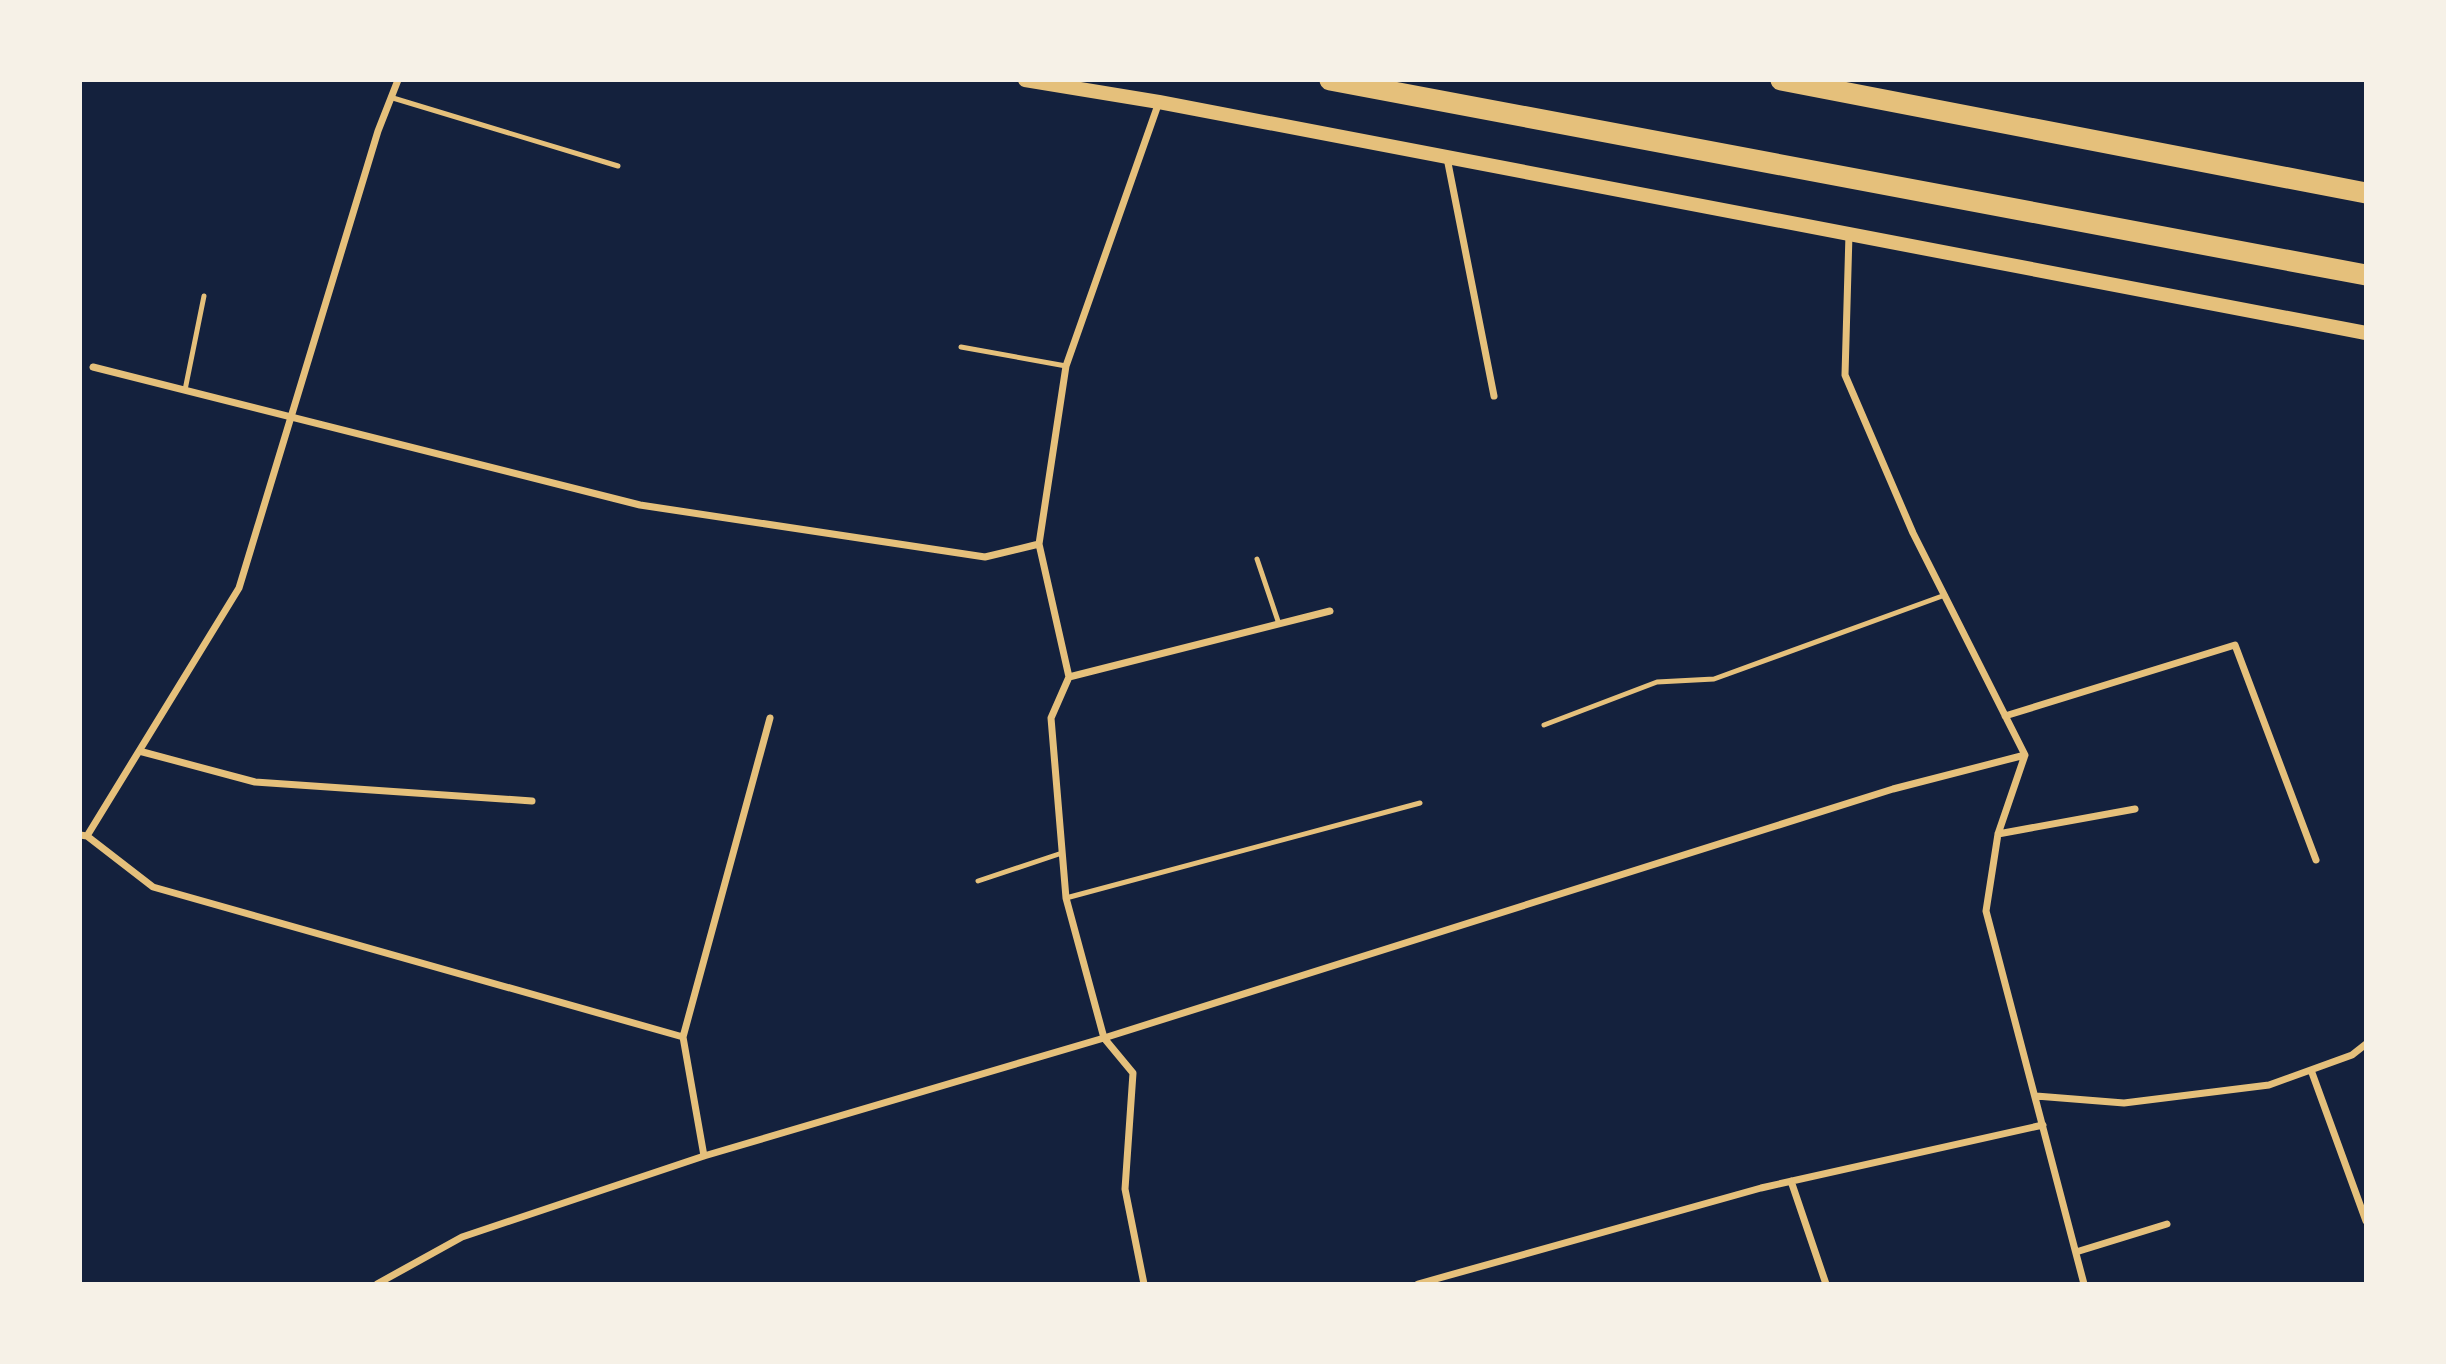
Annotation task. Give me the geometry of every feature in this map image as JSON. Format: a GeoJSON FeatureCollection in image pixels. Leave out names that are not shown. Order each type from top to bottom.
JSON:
{"type":"FeatureCollection","features":[{"type":"Feature","properties":{"kind":"highway"},"geometry":{"type":"LineString","coordinates":[[1330,80],[2365,275]]}},
{"type":"Feature","properties":{"kind":"highway"},"geometry":{"type":"LineString","coordinates":[[1781,80],[2365,193]]}},
{"type":"Feature","properties":{"kind":"main road"},"geometry":{"type":"LineString","coordinates":[[1025,80],[1159,102],[2365,333]]}},
{"type":"Feature","properties":{"kind":"street"},"geometry":{"type":"LineString","coordinates":[[398,80],[378,131],[239,588],[84,836],[153,887],[683,1037]]}},
{"type":"Feature","properties":{"kind":"street"},"geometry":{"type":"LineString","coordinates":[[1144,1283],[1125,1189],[1133,1073],[1104,1038],[1066,898],[1051,718],[1069,677],[1039,544],[1066,366],[1159,102]]}},
{"type":"Feature","properties":{"kind":"street"},"geometry":{"type":"LineString","coordinates":[[1447,157],[1494,396]]}},
{"type":"Feature","properties":{"kind":"street"},"geometry":{"type":"LineString","coordinates":[[1849,234],[1845,375],[1913,533],[2025,755],[1998,834],[1986,911],[2084,1283]]}},
{"type":"Feature","properties":{"kind":"street"},"geometry":{"type":"LineString","coordinates":[[93,367],[640,505],[985,557],[1039,544]]}},
{"type":"Feature","properties":{"kind":"street"},"geometry":{"type":"LineString","coordinates":[[1069,677],[1330,611]]}},
{"type":"Feature","properties":{"kind":"street"},"geometry":{"type":"LineString","coordinates":[[2005,716],[2235,645],[2316,860]]}},
{"type":"Feature","properties":{"kind":"street"},"geometry":{"type":"LineString","coordinates":[[704,1156],[683,1037],[770,718]]}},
{"type":"Feature","properties":{"kind":"street"},"geometry":{"type":"LineString","coordinates":[[139,751],[256,782],[532,801]]}},
{"type":"Feature","properties":{"kind":"street"},"geometry":{"type":"LineString","coordinates":[[377,1283],[462,1237],[704,1156],[1104,1038],[1893,789],[2025,755]]}},
{"type":"Feature","properties":{"kind":"street"},"geometry":{"type":"LineString","coordinates":[[1998,834],[2135,809]]}},
{"type":"Feature","properties":{"kind":"street"},"geometry":{"type":"LineString","coordinates":[[2036,1096],[2124,1103],[2269,1085],[2352,1055],[2365,1044]]}},
{"type":"Feature","properties":{"kind":"street"},"geometry":{"type":"LineString","coordinates":[[2311,1069],[2365,1221]]}},
{"type":"Feature","properties":{"kind":"street"},"geometry":{"type":"LineString","coordinates":[[1418,1283],[1791,1181],[2043,1125]]}},
{"type":"Feature","properties":{"kind":"street"},"geometry":{"type":"LineString","coordinates":[[1791,1181],[1826,1283]]}},
{"type":"Feature","properties":{"kind":"street"},"geometry":{"type":"LineString","coordinates":[[2076,1252],[2167,1224]]}},
{"type":"Feature","properties":{"kind":"lane"},"geometry":{"type":"LineString","coordinates":[[393,98],[618,166]]}},
{"type":"Feature","properties":{"kind":"lane"},"geometry":{"type":"LineString","coordinates":[[185,390],[204,296]]}},
{"type":"Feature","properties":{"kind":"lane"},"geometry":{"type":"LineString","coordinates":[[961,347],[1066,366]]}},
{"type":"Feature","properties":{"kind":"lane"},"geometry":{"type":"LineString","coordinates":[[1257,559],[1279,624]]}},
{"type":"Feature","properties":{"kind":"lane"},"geometry":{"type":"LineString","coordinates":[[1544,724],[1657,682],[1714,679],[1945,596]]}},
{"type":"Feature","properties":{"kind":"lane"},"geometry":{"type":"LineString","coordinates":[[1066,898],[1420,803]]}},
{"type":"Feature","properties":{"kind":"lane"},"geometry":{"type":"LineString","coordinates":[[978,881],[1062,853]]}}]}
